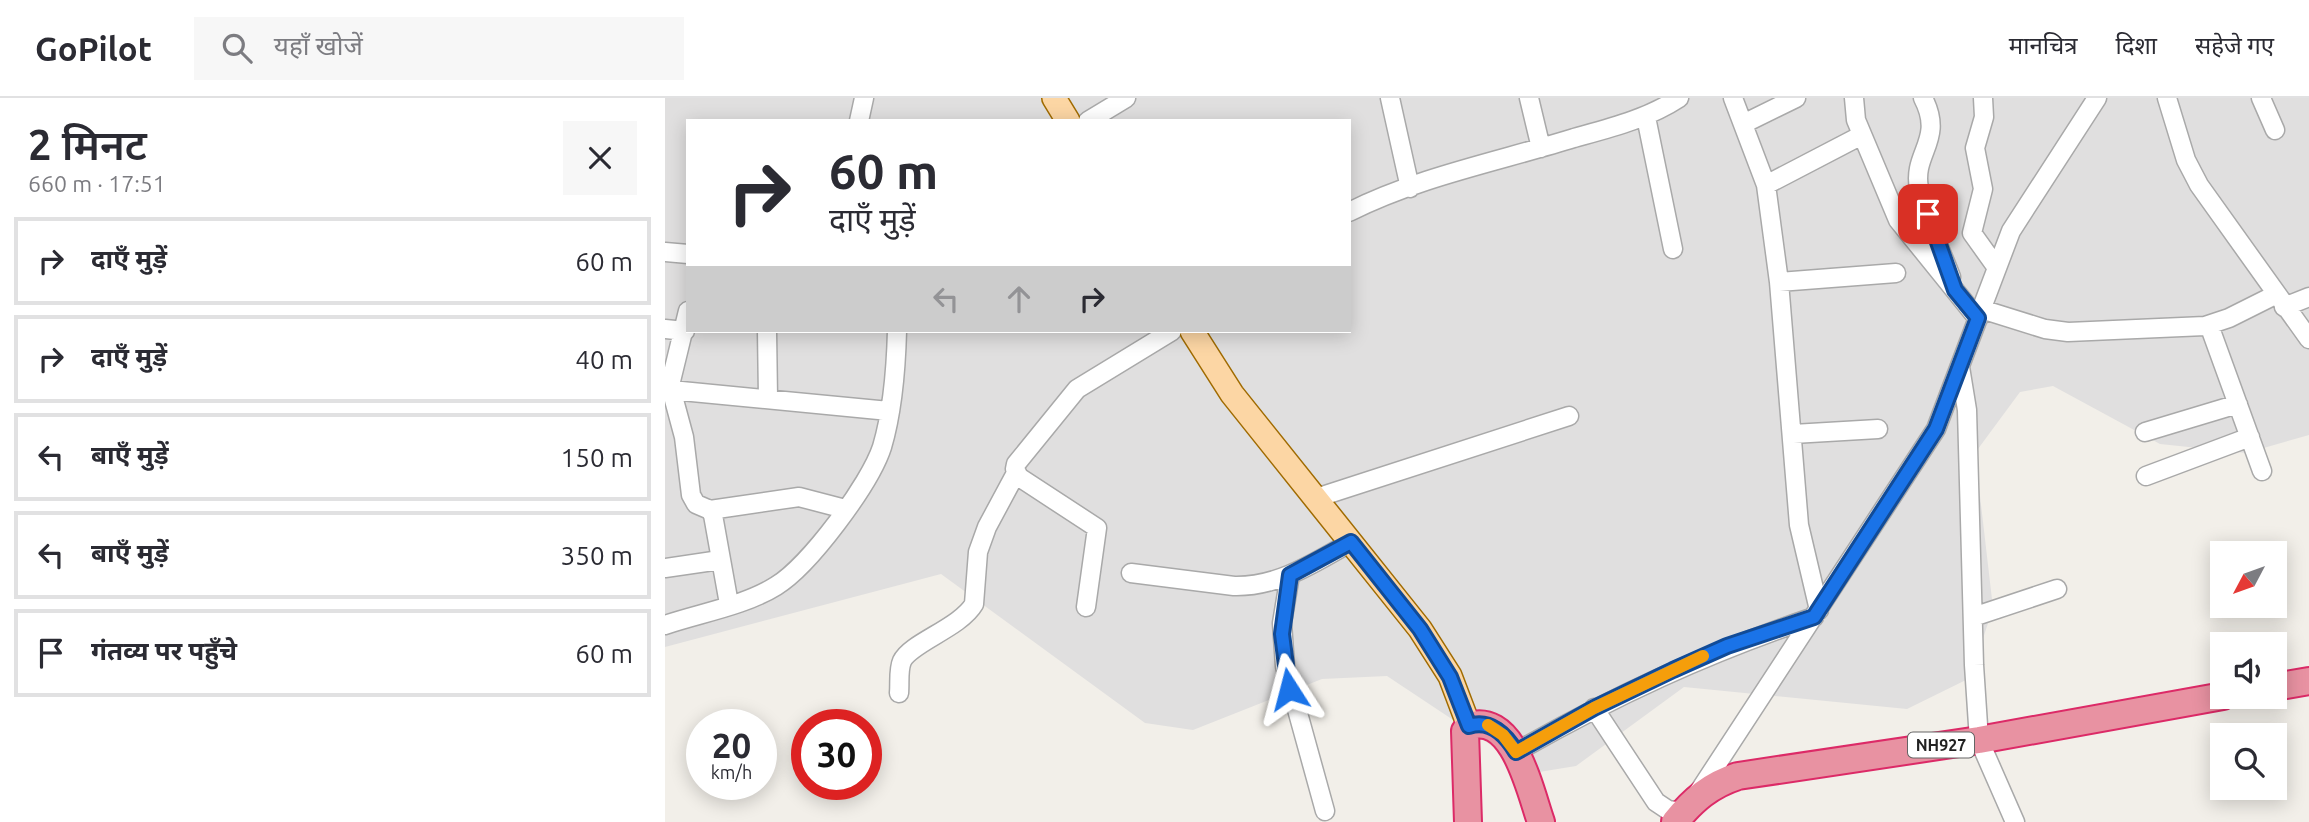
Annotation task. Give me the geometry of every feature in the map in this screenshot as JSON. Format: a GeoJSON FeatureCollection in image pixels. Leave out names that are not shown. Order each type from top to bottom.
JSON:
{"type":"FeatureCollection","features":[{"type":"Feature","properties":{"kind":"highway"},"geometry":{"type":"LineString","coordinates":[[2287,685],[2309,681]]}},
{"type":"Feature","properties":{"kind":"highway","name":"NH927"},"geometry":{"type":"LineString","coordinates":[[1684,811],[1722,781],[1738,776],[1979,740],[2210,698]]}},
{"type":"Feature","properties":{"kind":"highway"},"geometry":{"type":"LineString","coordinates":[[1468,822],[1465,731],[1469,726],[1481,723],[1496,729],[1516,752],[1541,822]]}},
{"type":"Feature","properties":{"kind":"main road"},"geometry":{"type":"LineString","coordinates":[[1054,98],[1067,119]]}},
{"type":"Feature","properties":{"kind":"main road"},"geometry":{"type":"LineString","coordinates":[[1193,333],[1232,394],[1420,629],[1450,677],[1469,726]]}},
{"type":"Feature","properties":{"kind":"street"},"geometry":{"type":"LineString","coordinates":[[859,119],[864,98]]}},
{"type":"Feature","properties":{"kind":"street"},"geometry":{"type":"LineString","coordinates":[[1091,119],[1126,98]]}},
{"type":"Feature","properties":{"kind":"street"},"geometry":{"type":"LineString","coordinates":[[1390,98],[1410,188]]}},
{"type":"Feature","properties":{"kind":"street"},"geometry":{"type":"LineString","coordinates":[[1529,98],[1541,148]]}},
{"type":"Feature","properties":{"kind":"street"},"geometry":{"type":"LineString","coordinates":[[1351,211],[1410,188],[1646,117],[1679,98]]}},
{"type":"Feature","properties":{"kind":"street"},"geometry":{"type":"LineString","coordinates":[[1733,98],[1766,185],[1779,282],[1800,535],[1816,613]]}},
{"type":"Feature","properties":{"kind":"street"},"geometry":{"type":"LineString","coordinates":[[1743,124],[1796,98]]}},
{"type":"Feature","properties":{"kind":"street"},"geometry":{"type":"LineString","coordinates":[[1854,98],[1856,120],[1898,220],[1955,290],[1980,314],[2056,332],[2209,325],[2279,301],[2309,297]]}},
{"type":"Feature","properties":{"kind":"street"},"geometry":{"type":"LineString","coordinates":[[1923,98],[1932,135],[1918,171],[1919,188],[1955,290]]}},
{"type":"Feature","properties":{"kind":"street"},"geometry":{"type":"LineString","coordinates":[[1983,98],[1984,117],[1975,148],[1983,189],[1972,233],[1997,268]]}},
{"type":"Feature","properties":{"kind":"street"},"geometry":{"type":"LineString","coordinates":[[1594,708],[1656,802],[1668,810],[1684,811],[1936,429],[2011,231],[2097,98]]}},
{"type":"Feature","properties":{"kind":"street"},"geometry":{"type":"LineString","coordinates":[[2167,98],[2186,160],[2199,185],[2279,301],[2309,339]]}},
{"type":"Feature","properties":{"kind":"street"},"geometry":{"type":"LineString","coordinates":[[2261,98],[2275,131]]}},
{"type":"Feature","properties":{"kind":"street"},"geometry":{"type":"LineString","coordinates":[[1646,117],[1673,249]]}},
{"type":"Feature","properties":{"kind":"street"},"geometry":{"type":"LineString","coordinates":[[1766,185],[1862,135]]}},
{"type":"Feature","properties":{"kind":"street"},"geometry":{"type":"LineString","coordinates":[[665,252],[686,254]]}},
{"type":"Feature","properties":{"kind":"street"},"geometry":{"type":"LineString","coordinates":[[1779,282],[1896,273]]}},
{"type":"Feature","properties":{"kind":"street"},"geometry":{"type":"LineString","coordinates":[[686,324],[670,378],[684,437],[691,495],[696,504],[710,510],[799,497],[845,509]]}},
{"type":"Feature","properties":{"kind":"street"},"geometry":{"type":"LineString","coordinates":[[2209,325],[2262,471]]}},
{"type":"Feature","properties":{"kind":"street"},"geometry":{"type":"LineString","coordinates":[[665,329],[685,331]]}},
{"type":"Feature","properties":{"kind":"street"},"geometry":{"type":"LineString","coordinates":[[767,333],[768,398]]}},
{"type":"Feature","properties":{"kind":"street"},"geometry":{"type":"LineString","coordinates":[[665,625],[762,593],[791,575],[827,535],[881,450],[889,411],[897,333]]}},
{"type":"Feature","properties":{"kind":"street"},"geometry":{"type":"LineString","coordinates":[[899,694],[904,657],[943,632],[974,604],[978,552],[987,527],[1016,473],[1016,464],[1077,389],[1170,333]]}},
{"type":"Feature","properties":{"kind":"street"},"geometry":{"type":"LineString","coordinates":[[1960,367],[1967,410],[1972,617],[1979,740],[2015,822]]}},
{"type":"Feature","properties":{"kind":"street"},"geometry":{"type":"LineString","coordinates":[[671,390],[889,411]]}},
{"type":"Feature","properties":{"kind":"street"},"geometry":{"type":"LineString","coordinates":[[2145,432],[2238,404]]}},
{"type":"Feature","properties":{"kind":"street"},"geometry":{"type":"LineString","coordinates":[[1316,498],[1569,416]]}},
{"type":"Feature","properties":{"kind":"street"},"geometry":{"type":"LineString","coordinates":[[1793,434],[1878,429]]}},
{"type":"Feature","properties":{"kind":"street"},"geometry":{"type":"LineString","coordinates":[[2145,476],[2249,437]]}},
{"type":"Feature","properties":{"kind":"street"},"geometry":{"type":"LineString","coordinates":[[1016,473],[1097,528],[1086,607]]}},
{"type":"Feature","properties":{"kind":"street"},"geometry":{"type":"LineString","coordinates":[[710,510],[729,604]]}},
{"type":"Feature","properties":{"kind":"street"},"geometry":{"type":"LineString","coordinates":[[1131,573],[1234,586],[1290,575],[1351,542]]}},
{"type":"Feature","properties":{"kind":"street"},"geometry":{"type":"LineString","coordinates":[[665,568],[720,560]]}},
{"type":"Feature","properties":{"kind":"street"},"geometry":{"type":"LineString","coordinates":[[1290,575],[1282,623],[1285,666],[1325,811]]}},
{"type":"Feature","properties":{"kind":"street"},"geometry":{"type":"LineString","coordinates":[[1972,617],[2057,589]]}},
{"type":"Feature","properties":{"kind":"street"},"geometry":{"type":"LineString","coordinates":[[1516,752],[1594,708],[1727,646],[1816,613]]}},
{"type":"Feature","properties":{"kind":"shaded area"},"geometry":{"type":"Polygon","coordinates":[[[665,98],[2309,98],[2309,435],[2246,453],[2160,444],[2053,386],[2020,392],[1975,453],[1993,608],[1970,678],[1907,709],[1684,687],[1576,766],[1533,773],[1387,676],[1322,679],[1193,730],[1145,723],[941,574],[665,647],[665,98]]]}},
{"type":"Feature","properties":{"kind":"slow traffic"},"geometry":{"type":"LineString","coordinates":[[1488,725],[1503,735],[1516,752],[1594,708],[1703,656]]}},
{"type":"Feature","properties":{"kind":"route"},"geometry":{"type":"LineString","coordinates":[[1289,689],[1282,623],[1290,575],[1351,542],[1420,629],[1450,677],[1469,726],[1481,723],[1496,729],[1511,743],[1516,752],[1594,708],[1673,670],[1727,646],[1814,617],[1936,429],[1978,318],[1955,290],[1928,214]]}}]}
